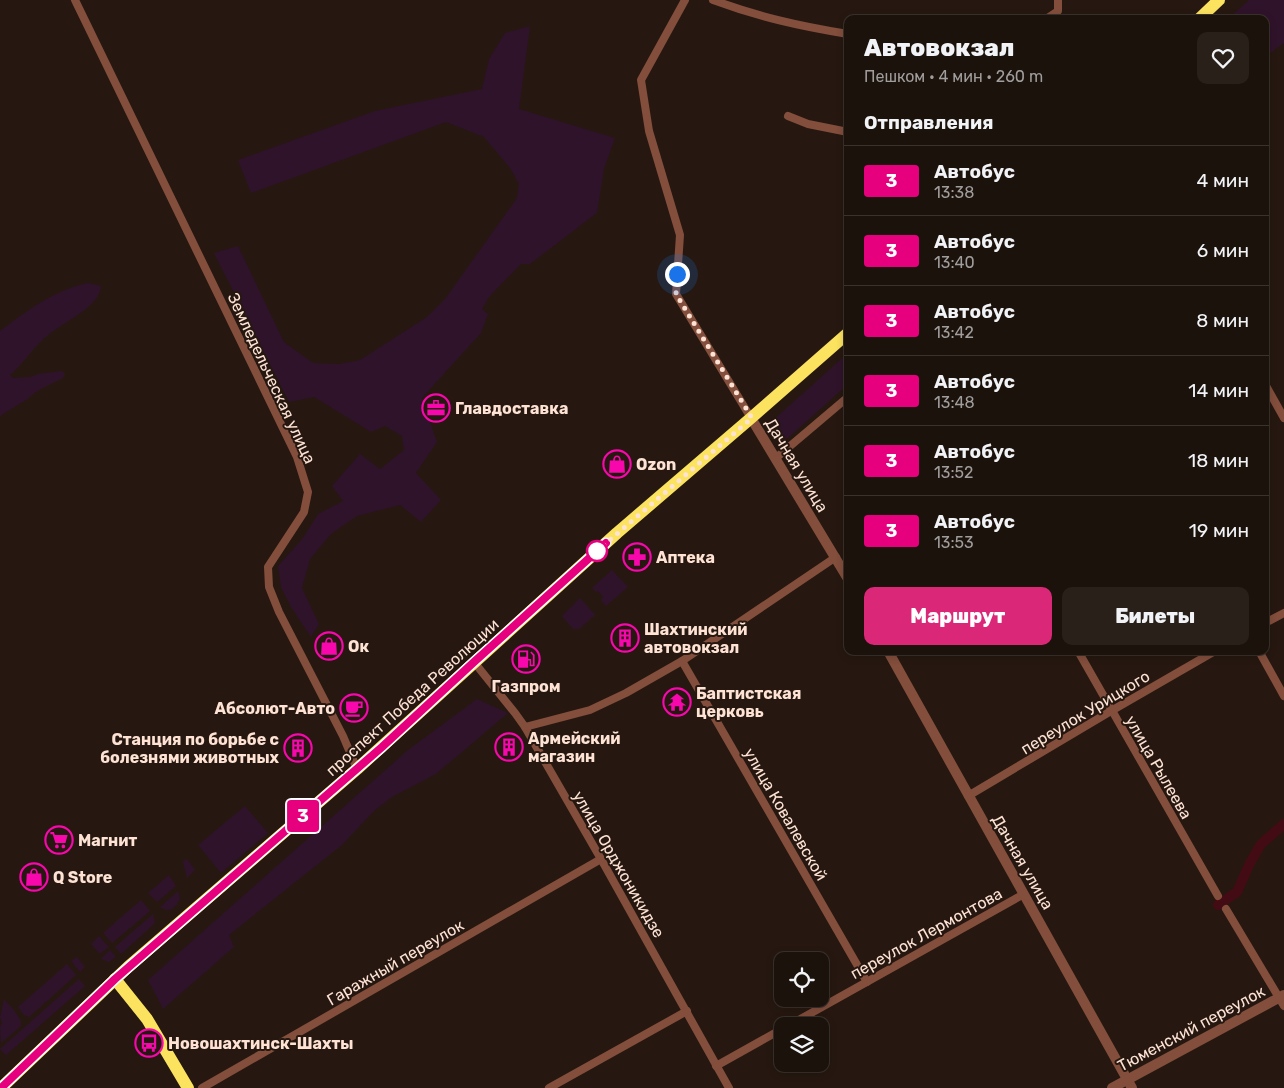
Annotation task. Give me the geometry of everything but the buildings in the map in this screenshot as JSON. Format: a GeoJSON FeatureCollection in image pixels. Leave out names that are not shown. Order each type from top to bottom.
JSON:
{"type":"FeatureCollection","features":[{"type":"Feature","properties":{"kind":"main road"},"geometry":{"type":"LineString","coordinates":[[1203,15],[1220,0]]}},
{"type":"Feature","properties":{"kind":"main road","name":"проспект Победа Революции"},"geometry":{"type":"LineString","coordinates":[[1,1088],[115,979],[357,769],[617,533],[752,418],[844,336]]}},
{"type":"Feature","properties":{"kind":"main road"},"geometry":{"type":"LineString","coordinates":[[115,979],[148,1020],[188,1088]]}},
{"type":"Feature","properties":{"kind":"street","name":"Земледельческая улица"},"geometry":{"type":"LineString","coordinates":[[76,0],[297,457],[308,492],[304,512],[268,567],[269,587],[279,612],[343,736],[357,769]]}},
{"type":"Feature","properties":{"kind":"street"},"geometry":{"type":"LineString","coordinates":[[685,0],[641,80],[649,131],[680,235],[676,294],[752,418]]}},
{"type":"Feature","properties":{"kind":"street"},"geometry":{"type":"LineString","coordinates":[[713,0],[749,14],[788,24],[844,33]]}},
{"type":"Feature","properties":{"kind":"street"},"geometry":{"type":"LineString","coordinates":[[1052,15],[1058,11],[1058,0]]}},
{"type":"Feature","properties":{"kind":"street"},"geometry":{"type":"LineString","coordinates":[[788,116],[808,124],[844,131]]}},
{"type":"Feature","properties":{"kind":"street"},"geometry":{"type":"LineString","coordinates":[[1269,391],[1284,418]]}},
{"type":"Feature","properties":{"kind":"street"},"geometry":{"type":"LineString","coordinates":[[776,458],[844,400]]}},
{"type":"Feature","properties":{"kind":"street","name":"Дачная улица"},"geometry":{"type":"LineString","coordinates":[[752,418],[844,572]]}},
{"type":"Feature","properties":{"kind":"street"},"geometry":{"type":"LineString","coordinates":[[524,727],[590,710],[626,693],[682,661],[836,558]]}},
{"type":"Feature","properties":{"kind":"street"},"geometry":{"type":"LineString","coordinates":[[1269,621],[1284,613]]}},
{"type":"Feature","properties":{"kind":"street","name":"Дачная улица"},"geometry":{"type":"LineString","coordinates":[[890,655],[1130,1084]]}},
{"type":"Feature","properties":{"kind":"street","name":"улица Рылеева"},"geometry":{"type":"LineString","coordinates":[[1080,655],[1218,896]]}},
{"type":"Feature","properties":{"kind":"street","name":"переулок Урицкого"},"geometry":{"type":"LineString","coordinates":[[968,796],[1208,655]]}},
{"type":"Feature","properties":{"kind":"street"},"geometry":{"type":"LineString","coordinates":[[1261,655],[1284,696]]}},
{"type":"Feature","properties":{"kind":"street","name":"улица Ковалевской"},"geometry":{"type":"LineString","coordinates":[[682,661],[867,982]]}},
{"type":"Feature","properties":{"kind":"street","name":"улица Орджоникидзе"},"geometry":{"type":"LineString","coordinates":[[474,662],[524,727],[601,859],[728,1088]]}},
{"type":"Feature","properties":{"kind":"street","name":"Гаражный переулок"},"geometry":{"type":"LineString","coordinates":[[202,1088],[601,859]]}},
{"type":"Feature","properties":{"kind":"street","name":"переулок Лермонтова"},"geometry":{"type":"LineString","coordinates":[[804,1017],[1024,894]]}},
{"type":"Feature","properties":{"kind":"street"},"geometry":{"type":"LineString","coordinates":[[1226,909],[1282,999]]}},
{"type":"Feature","properties":{"kind":"street","name":"Тюменский переулок"},"geometry":{"type":"LineString","coordinates":[[1112,1088],[1130,1084],[1282,999]]}},
{"type":"Feature","properties":{"kind":"street"},"geometry":{"type":"LineString","coordinates":[[549,1088],[686,1011]]}},
{"type":"Feature","properties":{"kind":"street"},"geometry":{"type":"LineString","coordinates":[[716,1066],[774,1033]]}},
{"type":"Feature","properties":{"kind":"shaded area"},"geometry":{"type":"Polygon","coordinates":[[[1249,0],[1284,0],[1284,43],[1269,54],[1269,15],[1232,15],[1249,0]]]}},
{"type":"Feature","properties":{"kind":"shaded area"},"geometry":{"type":"Polygon","coordinates":[[[530,26],[519,109],[615,138],[604,169],[597,213],[530,264],[521,264],[489,297],[482,309],[488,314],[481,333],[422,398],[437,442],[416,473],[441,500],[421,522],[400,505],[357,516],[331,534],[310,559],[302,588],[319,624],[311,637],[291,607],[281,587],[278,566],[303,538],[318,514],[343,501],[332,486],[360,454],[380,469],[404,450],[402,436],[385,426],[371,432],[314,397],[289,402],[214,253],[238,246],[284,342],[313,363],[340,364],[360,360],[427,317],[445,299],[517,198],[519,184],[510,168],[484,137],[446,122],[251,193],[238,160],[375,111],[482,89],[489,59],[505,33],[530,26]]]}},
{"type":"Feature","properties":{"kind":"shaded area"},"geometry":{"type":"Polygon","coordinates":[[[88,283],[101,286],[99,294],[94,301],[43,339],[10,375],[13,378],[30,377],[62,371],[65,374],[63,378],[37,391],[0,416],[0,331],[31,308],[64,290],[88,283]]]}},
{"type":"Feature","properties":{"kind":"shaded area"},"geometry":{"type":"Polygon","coordinates":[[[844,357],[844,388],[780,445],[770,423],[844,357]]]}},
{"type":"Feature","properties":{"kind":"shaded area"},"geometry":{"type":"Polygon","coordinates":[[[612,570],[628,587],[606,606],[601,600],[603,597],[592,588],[612,570]]]}},
{"type":"Feature","properties":{"kind":"shaded area"},"geometry":{"type":"Polygon","coordinates":[[[580,598],[595,615],[579,629],[573,629],[562,616],[580,598]]]}},
{"type":"Feature","properties":{"kind":"shaded area"},"geometry":{"type":"Polygon","coordinates":[[[477,699],[508,713],[436,774],[392,797],[374,811],[342,845],[229,935],[234,947],[163,1009],[148,980],[408,750],[477,699]]]}},
{"type":"Feature","properties":{"kind":"shaded area"},"geometry":{"type":"Polygon","coordinates":[[[245,806],[268,833],[221,873],[198,845],[245,806]]]}},
{"type":"Feature","properties":{"kind":"shaded area"},"geometry":{"type":"Polygon","coordinates":[[[185,859],[188,860],[195,870],[187,878],[183,862],[185,859]]]}},
{"type":"Feature","properties":{"kind":"shaded area"},"geometry":{"type":"Polygon","coordinates":[[[169,875],[176,886],[157,902],[148,893],[169,875]]]}},
{"type":"Feature","properties":{"kind":"shaded area"},"geometry":{"type":"Polygon","coordinates":[[[178,891],[180,899],[174,908],[166,910],[160,907],[178,891]]]}},
{"type":"Feature","properties":{"kind":"shaded area"},"geometry":{"type":"Polygon","coordinates":[[[141,900],[150,911],[112,943],[103,933],[141,900]]]}},
{"type":"Feature","properties":{"kind":"shaded area"},"geometry":{"type":"Polygon","coordinates":[[[153,914],[155,922],[153,925],[121,954],[115,947],[153,914]]]}},
{"type":"Feature","properties":{"kind":"shaded area"},"geometry":{"type":"Polygon","coordinates":[[[99,936],[109,947],[100,954],[91,944],[99,936]]]}},
{"type":"Feature","properties":{"kind":"shaded area"},"geometry":{"type":"Polygon","coordinates":[[[110,950],[116,957],[109,962],[101,959],[110,950]]]}},
{"type":"Feature","properties":{"kind":"shaded area"},"geometry":{"type":"Polygon","coordinates":[[[77,957],[85,967],[80,972],[71,961],[77,957]]]}},
{"type":"Feature","properties":{"kind":"shaded area"},"geometry":{"type":"Polygon","coordinates":[[[67,964],[76,975],[29,1017],[24,1015],[18,1007],[67,964]]]}},
{"type":"Feature","properties":{"kind":"shaded area"},"geometry":{"type":"Polygon","coordinates":[[[79,979],[85,986],[6,1055],[0,1049],[79,979]]]}},
{"type":"Feature","properties":{"kind":"shaded area"},"geometry":{"type":"Polygon","coordinates":[[[4,999],[18,1015],[21,1026],[1,1043],[0,1027],[2,1023],[0,1018],[4,999]]]}},
{"type":"Feature","properties":{"kind":"waterway"},"geometry":{"type":"LineString","coordinates":[[1218,905],[1237,892],[1261,844],[1284,824]]}},
{"type":"Feature","properties":{"kind":"bus line","name":"3"},"geometry":{"type":"LineString","coordinates":[[1,1088],[115,979],[382,747],[606,543]]}},
{"type":"Feature","properties":{"kind":"place","name":"Главдоставка"},"geometry":{"type":"Point","coordinates":[436,408]}},
{"type":"Feature","properties":{"kind":"place","name":"Ozon"},"geometry":{"type":"Point","coordinates":[617,464]}},
{"type":"Feature","properties":{"kind":"place","name":"Аптека"},"geometry":{"type":"Point","coordinates":[637,557]}},
{"type":"Feature","properties":{"kind":"place","name":"Шахтинский автовокзал"},"geometry":{"type":"Point","coordinates":[625,638]}},
{"type":"Feature","properties":{"kind":"place","name":"Ок"},"geometry":{"type":"Point","coordinates":[329,646]}},
{"type":"Feature","properties":{"kind":"place","name":"Газпром"},"geometry":{"type":"Point","coordinates":[526,659]}},
{"type":"Feature","properties":{"kind":"place","name":"Баптистская церковь"},"geometry":{"type":"Point","coordinates":[677,702]}},
{"type":"Feature","properties":{"kind":"place","name":"Абсолют-Авто"},"geometry":{"type":"Point","coordinates":[354,708]}},
{"type":"Feature","properties":{"kind":"place","name":"Армейский магазин"},"geometry":{"type":"Point","coordinates":[509,747]}},
{"type":"Feature","properties":{"kind":"place","name":"Станция по борьбе с болезнями животных"},"geometry":{"type":"Point","coordinates":[298,748]}},
{"type":"Feature","properties":{"kind":"place","name":"Магнит"},"geometry":{"type":"Point","coordinates":[59,840]}},
{"type":"Feature","properties":{"kind":"place","name":"Q Store"},"geometry":{"type":"Point","coordinates":[34,877]}},
{"type":"Feature","properties":{"kind":"place","name":"Новошахтинск-Шахты"},"geometry":{"type":"Point","coordinates":[149,1043]}},
{"type":"Feature","properties":{"kind":"route"},"geometry":{"type":"LineString","coordinates":[[597,551],[752,418],[676,294],[677,274]]}}]}
